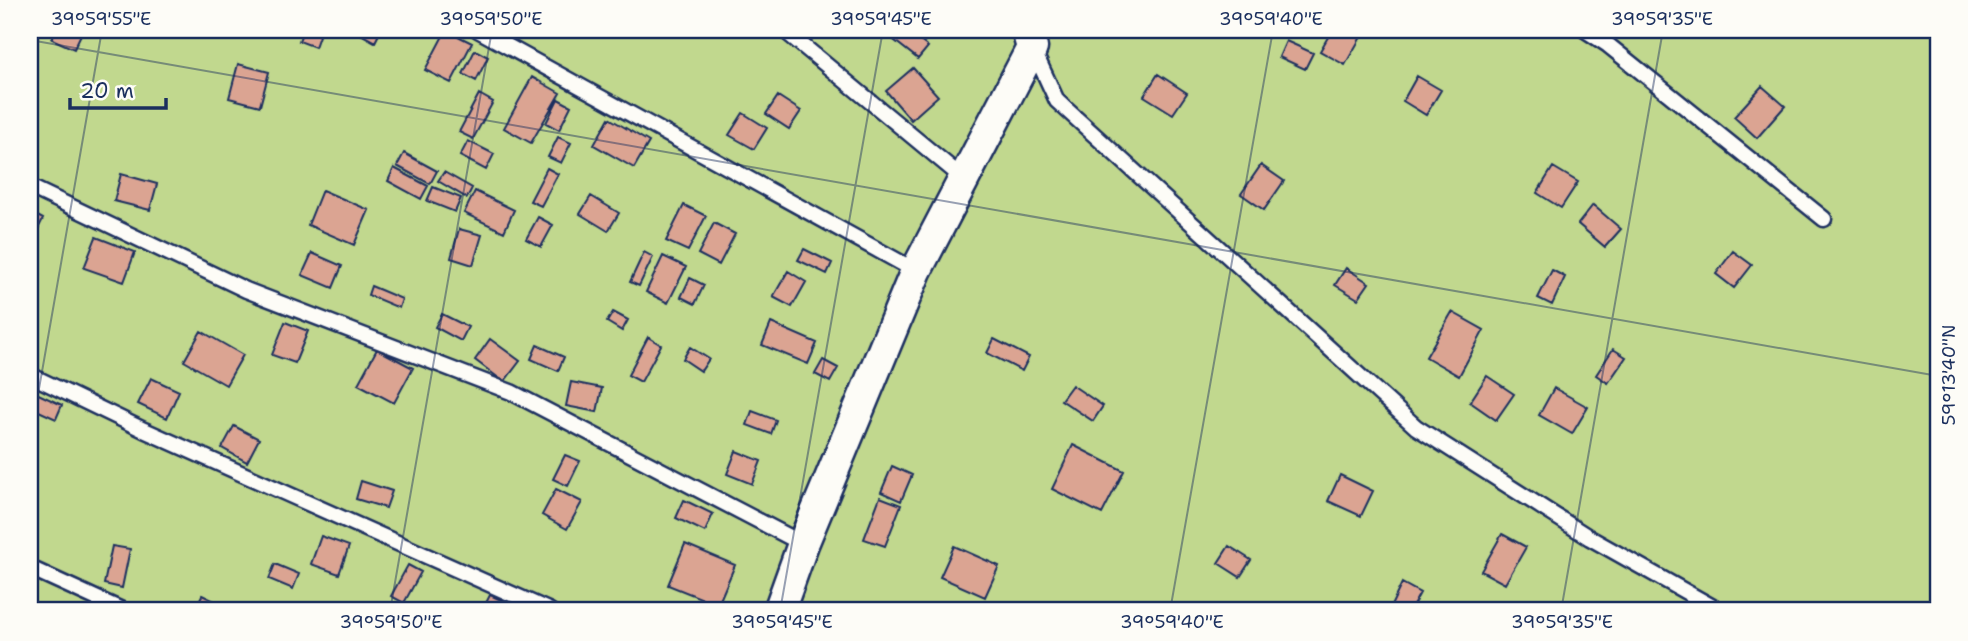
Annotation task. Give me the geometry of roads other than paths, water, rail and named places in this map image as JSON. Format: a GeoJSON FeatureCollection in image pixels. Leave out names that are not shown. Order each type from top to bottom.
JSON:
{"type":"FeatureCollection","features":[{"type":"Feature","properties":{"kind":"street"},"geometry":{"type":"LineString","coordinates":[[779,611],[803,544],[916,271],[964,179],[1029,39]]}},
{"type":"Feature","properties":{"kind":"lane"},"geometry":{"type":"LineString","coordinates":[[478,30],[916,271]]}},
{"type":"Feature","properties":{"kind":"lane"},"geometry":{"type":"LineString","coordinates":[[784,30],[964,179]]}},
{"type":"Feature","properties":{"kind":"lane"},"geometry":{"type":"LineString","coordinates":[[1586,30],[1824,219]]}},
{"type":"Feature","properties":{"kind":"lane"},"geometry":{"type":"LineString","coordinates":[[1029,39],[1057,101],[1416,427],[1590,538],[1720,611]]}},
{"type":"Feature","properties":{"kind":"lane"},"geometry":{"type":"LineString","coordinates":[[30,187],[246,290],[511,392],[803,544]]}},
{"type":"Feature","properties":{"kind":"lane"},"geometry":{"type":"LineString","coordinates":[[30,375],[144,430],[550,611]]}},
{"type":"Feature","properties":{"kind":"lane"},"geometry":{"type":"LineString","coordinates":[[30,568],[124,611]]}}]}
